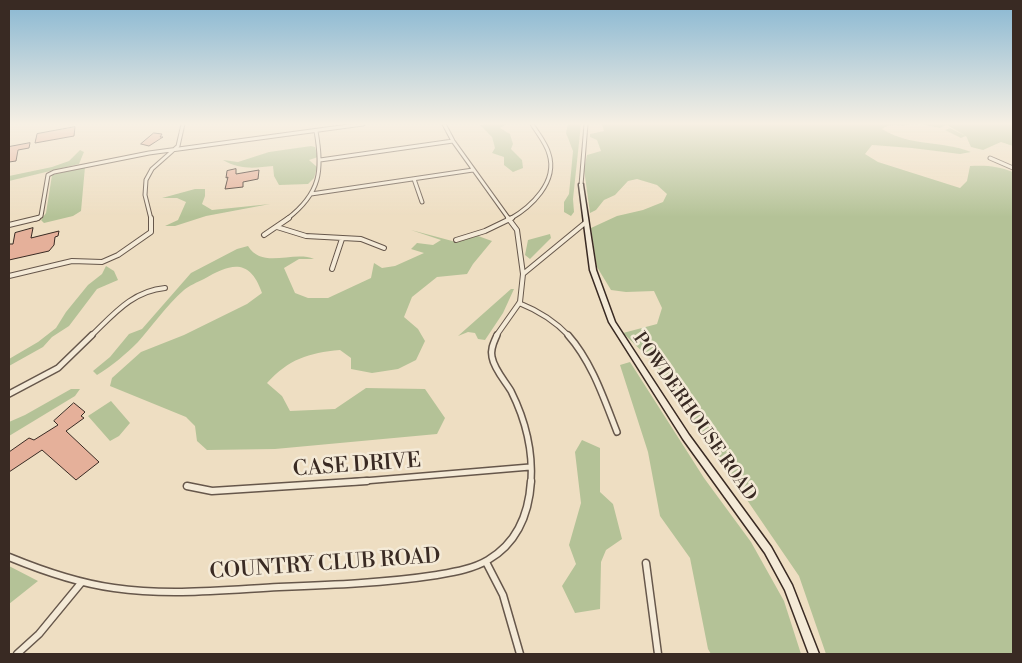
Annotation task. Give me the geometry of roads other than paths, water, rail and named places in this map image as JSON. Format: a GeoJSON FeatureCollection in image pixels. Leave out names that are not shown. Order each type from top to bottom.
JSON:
{"type":"FeatureCollection","features":[{"type":"Feature","properties":{"kind":"street"},"geometry":{"type":"LineString","coordinates":[[9,225],[41,216],[48,175],[143,155]]}},
{"type":"Feature","properties":{"kind":"street"},"geometry":{"type":"LineString","coordinates":[[9,276],[72,261],[102,262],[118,255],[147,236],[151,232],[152,227],[144,196],[146,180],[156,164],[168,155]]}},
{"type":"Feature","properties":{"kind":"street"},"geometry":{"type":"LineString","coordinates":[[264,235],[294,214],[311,194],[317,181],[319,155]]}},
{"type":"Feature","properties":{"kind":"street"},"geometry":{"type":"LineString","coordinates":[[320,160],[355,155]]}},
{"type":"Feature","properties":{"kind":"street","name":"COUNTRY CLUB ROAD"},"geometry":{"type":"LineString","coordinates":[[9,557],[38,570],[81,583],[129,590],[172,592],[383,581],[441,574],[486,562],[500,552],[522,525],[529,508],[530,467],[528,446],[520,412],[491,354],[495,341],[520,303],[523,274],[520,235],[463,155]]}},
{"type":"Feature","properties":{"kind":"street"},"geometry":{"type":"LineString","coordinates":[[456,240],[477,234],[509,218],[540,196],[548,181],[551,166],[550,155]]}},
{"type":"Feature","properties":{"kind":"street"},"geometry":{"type":"LineString","coordinates":[[581,185],[583,155]]}},
{"type":"Feature","properties":{"kind":"street"},"geometry":{"type":"LineString","coordinates":[[990,158],[1013,168]]}},
{"type":"Feature","properties":{"kind":"street"},"geometry":{"type":"LineString","coordinates":[[311,194],[473,170]]}},
{"type":"Feature","properties":{"kind":"street"},"geometry":{"type":"LineString","coordinates":[[414,179],[422,202]]}},
{"type":"Feature","properties":{"kind":"street","name":"POWDERHOUSE ROAD"},"geometry":{"type":"LineString","coordinates":[[581,185],[592,270],[612,322],[682,430],[768,550],[789,588],[814,654]]}},
{"type":"Feature","properties":{"kind":"street"},"geometry":{"type":"LineString","coordinates":[[523,274],[536,266],[569,233],[585,223]]}},
{"type":"Feature","properties":{"kind":"street"},"geometry":{"type":"LineString","coordinates":[[277,227],[306,236],[361,239],[384,248]]}},
{"type":"Feature","properties":{"kind":"street"},"geometry":{"type":"LineString","coordinates":[[332,269],[342,239]]}},
{"type":"Feature","properties":{"kind":"street"},"geometry":{"type":"LineString","coordinates":[[9,394],[58,368],[134,296],[154,288],[165,288]]}},
{"type":"Feature","properties":{"kind":"street"},"geometry":{"type":"LineString","coordinates":[[520,303],[534,307],[548,315],[572,341],[597,383],[618,432]]}},
{"type":"Feature","properties":{"kind":"street","name":"CASE DRIVE"},"geometry":{"type":"LineString","coordinates":[[187,486],[199,490],[212,491],[308,486],[530,467]]}},
{"type":"Feature","properties":{"kind":"street"},"geometry":{"type":"LineString","coordinates":[[486,562],[500,585],[508,607],[520,654]]}},
{"type":"Feature","properties":{"kind":"street"},"geometry":{"type":"LineString","coordinates":[[646,563],[658,654]]}},
{"type":"Feature","properties":{"kind":"street"},"geometry":{"type":"LineString","coordinates":[[17,654],[39,634],[81,583]]}}]}
